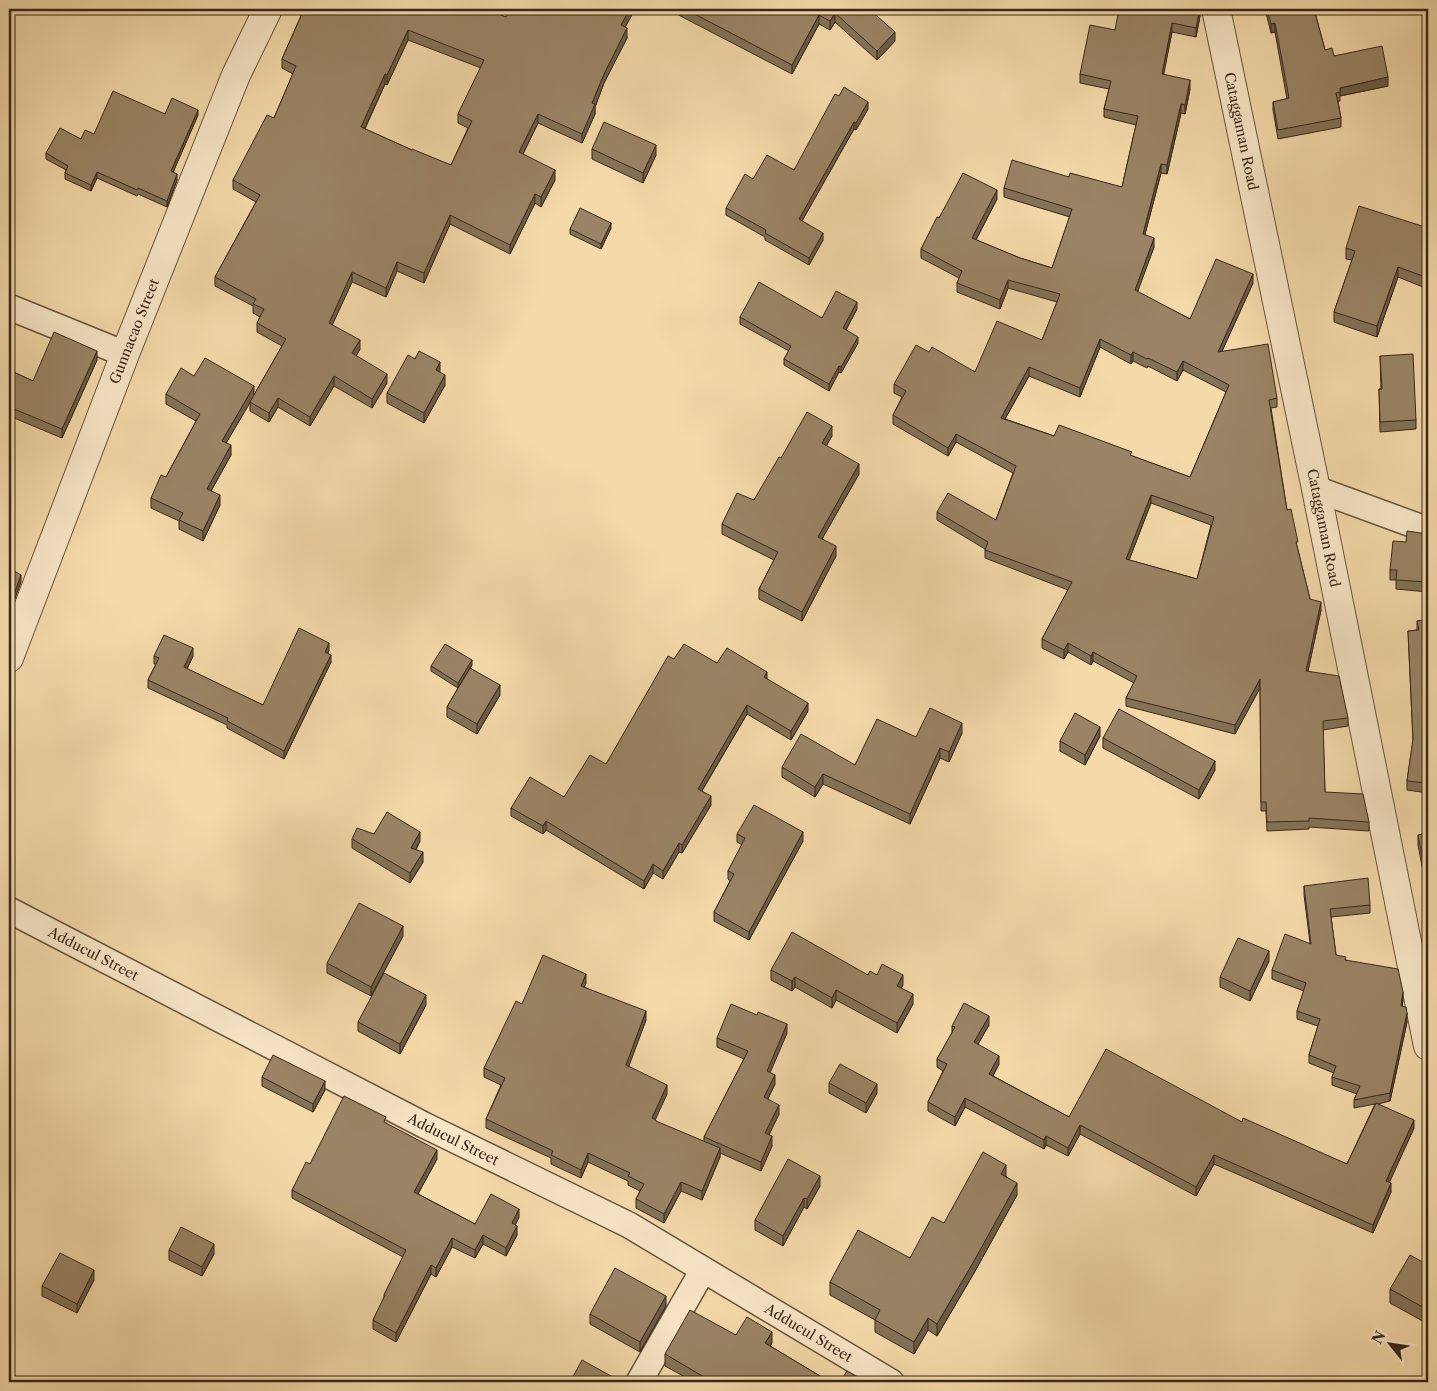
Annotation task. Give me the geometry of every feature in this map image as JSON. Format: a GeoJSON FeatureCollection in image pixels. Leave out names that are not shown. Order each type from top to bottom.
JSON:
{"type":"FeatureCollection","features":[{"type":"Feature","properties":{"kind":"street","name":"Gunnacao Street"},"geometry":{"type":"LineString","coordinates":[[9,658],[125,354],[236,75],[268,9]]}},
{"type":"Feature","properties":{"kind":"street","name":"Cataggaman Road"},"geometry":{"type":"LineString","coordinates":[[1216,9],[1316,489],[1428,1046]]}},
{"type":"Feature","properties":{"kind":"street"},"geometry":{"type":"LineString","coordinates":[[9,307],[125,354]]}},
{"type":"Feature","properties":{"kind":"street"},"geometry":{"type":"LineString","coordinates":[[1316,489],[1428,530]]}},
{"type":"Feature","properties":{"kind":"street","name":"Adducul Street"},"geometry":{"type":"LineString","coordinates":[[9,910],[424,1125],[629,1225],[891,1382]]}},
{"type":"Feature","properties":{"kind":"street"},"geometry":{"type":"LineString","coordinates":[[639,1382],[703,1270]]}},
{"type":"Feature","properties":{"kind":"building"},"geometry":{"type":"Polygon","coordinates":[[[304,9],[486,9],[506,17],[510,9],[630,9],[621,25],[627,28],[604,74],[592,103],[595,104],[582,134],[538,114],[519,152],[555,170],[541,197],[535,194],[510,245],[450,215],[424,273],[397,262],[386,288],[352,272],[329,323],[360,340],[352,353],[387,374],[372,399],[334,376],[310,417],[278,398],[269,413],[250,402],[286,339],[257,323],[264,309],[253,304],[256,299],[215,277],[260,195],[233,180],[267,115],[274,118],[296,66],[282,59],[304,9]],[[408,30],[387,75],[385,74],[361,127],[451,165],[472,121],[458,114],[484,60],[408,30]]]}},
{"type":"Feature","properties":{"kind":"building"},"geometry":{"type":"Polygon","coordinates":[[[685,9],[869,9],[895,32],[877,51],[835,13],[830,21],[819,15],[792,65],[685,9]]]}},
{"type":"Feature","properties":{"kind":"building"},"geometry":{"type":"Polygon","coordinates":[[[1119,9],[1200,9],[1196,28],[1172,23],[1162,74],[1190,80],[1185,105],[1181,104],[1167,165],[1161,164],[1143,234],[1154,238],[1135,290],[1190,319],[1216,259],[1253,274],[1218,352],[1268,344],[1277,398],[1269,400],[1287,510],[1291,509],[1298,542],[1296,542],[1310,599],[1321,602],[1306,671],[1339,676],[1348,718],[1323,721],[1325,792],[1363,794],[1369,822],[1309,818],[1309,821],[1267,822],[1266,802],[1261,802],[1260,679],[1235,725],[1126,698],[1137,676],[1093,652],[1091,656],[1068,643],[1064,650],[1042,639],[1072,582],[985,550],[988,542],[937,512],[948,493],[996,520],[1016,466],[956,434],[948,448],[893,415],[906,391],[894,384],[916,345],[929,352],[932,347],[975,372],[997,321],[1042,340],[1060,294],[1008,280],[1000,300],[957,283],[962,271],[921,249],[963,173],[997,190],[972,238],[1020,258],[1052,268],[1072,209],[1004,188],[1012,160],[1069,177],[1070,173],[1122,187],[1138,116],[1104,109],[1111,81],[1080,74],[1090,25],[1115,30],[1119,9]],[[1100,339],[1080,388],[1029,367],[1001,418],[1054,436],[1059,425],[1132,452],[1130,455],[1190,477],[1229,385],[1183,361],[1177,372],[1133,352],[1131,355],[1100,339]],[[1151,495],[1126,559],[1197,579],[1214,517],[1151,495]]]}},
{"type":"Feature","properties":{"kind":"building"},"geometry":{"type":"Polygon","coordinates":[[[1267,9],[1314,9],[1325,50],[1332,48],[1334,56],[1382,46],[1388,77],[1340,88],[1340,92],[1336,93],[1341,118],[1278,130],[1273,102],[1289,98],[1275,23],[1271,24],[1267,9]]]}},
{"type":"Feature","properties":{"kind":"building"},"geometry":{"type":"Polygon","coordinates":[[[1422,9],[1428,9],[1428,17],[1423,18],[1422,9]]]}},
{"type":"Feature","properties":{"kind":"building"},"geometry":{"type":"Polygon","coordinates":[[[844,87],[868,102],[856,123],[854,122],[799,219],[823,233],[809,258],[765,233],[766,230],[726,208],[745,174],[753,179],[767,155],[794,170],[835,94],[839,96],[844,87]]]}},
{"type":"Feature","properties":{"kind":"building"},"geometry":{"type":"Polygon","coordinates":[[[113,91],[165,114],[172,98],[198,110],[171,171],[177,174],[167,201],[97,172],[91,185],[65,173],[68,166],[46,153],[60,128],[81,139],[85,130],[94,134],[113,91]]]}},
{"type":"Feature","properties":{"kind":"building"},"geometry":{"type":"Polygon","coordinates":[[[604,122],[656,145],[643,173],[592,149],[604,122]]]}},
{"type":"Feature","properties":{"kind":"building"},"geometry":{"type":"Polygon","coordinates":[[[1359,206],[1428,228],[1428,278],[1398,267],[1377,326],[1334,312],[1355,251],[1346,248],[1359,206]]]}},
{"type":"Feature","properties":{"kind":"building"},"geometry":{"type":"Polygon","coordinates":[[[580,208],[611,223],[601,244],[570,229],[580,208]]]}},
{"type":"Feature","properties":{"kind":"building"},"geometry":{"type":"Polygon","coordinates":[[[759,282],[822,318],[836,291],[857,302],[843,328],[858,337],[829,384],[784,359],[791,346],[740,317],[759,282]]]}},
{"type":"Feature","properties":{"kind":"building"},"geometry":{"type":"Polygon","coordinates":[[[54,332],[97,351],[62,429],[14,409],[13,411],[9,409],[9,370],[33,381],[54,332]]]}},
{"type":"Feature","properties":{"kind":"building"},"geometry":{"type":"Polygon","coordinates":[[[419,351],[440,362],[436,370],[445,375],[424,413],[387,393],[408,355],[415,359],[419,351]]]}},
{"type":"Feature","properties":{"kind":"building"},"geometry":{"type":"Polygon","coordinates":[[[1413,354],[1416,420],[1380,422],[1379,389],[1382,389],[1380,356],[1413,354]]]}},
{"type":"Feature","properties":{"kind":"building"},"geometry":{"type":"Polygon","coordinates":[[[205,358],[254,386],[222,441],[231,445],[207,489],[220,495],[203,531],[179,520],[183,513],[151,498],[161,475],[166,477],[200,414],[166,394],[181,368],[194,376],[205,358]]]}},
{"type":"Feature","properties":{"kind":"building"},"geometry":{"type":"Polygon","coordinates":[[[807,412],[832,426],[822,443],[859,464],[818,537],[836,546],[802,612],[759,589],[778,552],[722,524],[737,493],[754,500],[807,412]]]}},
{"type":"Feature","properties":{"kind":"building"},"geometry":{"type":"Polygon","coordinates":[[[1407,531],[1428,534],[1428,582],[1396,580],[1397,570],[1390,570],[1393,541],[1406,542],[1407,531]]]}},
{"type":"Feature","properties":{"kind":"building"},"geometry":{"type":"Polygon","coordinates":[[[9,568],[21,575],[9,608],[9,568]]]}},
{"type":"Feature","properties":{"kind":"building"},"geometry":{"type":"Polygon","coordinates":[[[1428,620],[1428,783],[1407,781],[1413,739],[1408,631],[1419,630],[1417,621],[1428,620]]]}},
{"type":"Feature","properties":{"kind":"building"},"geometry":{"type":"Polygon","coordinates":[[[299,628],[329,643],[325,652],[331,655],[284,751],[227,721],[228,718],[148,680],[159,658],[154,656],[164,635],[193,648],[184,667],[263,705],[299,628]]]}},
{"type":"Feature","properties":{"kind":"building"},"geometry":{"type":"Polygon","coordinates":[[[445,644],[472,660],[458,683],[431,666],[445,644]]]}},
{"type":"Feature","properties":{"kind":"building"},"geometry":{"type":"Polygon","coordinates":[[[684,644],[717,663],[727,648],[767,672],[764,677],[808,703],[791,731],[747,705],[698,789],[711,796],[682,845],[679,843],[663,871],[653,864],[644,881],[546,821],[543,826],[511,808],[530,777],[564,797],[590,755],[606,764],[668,656],[674,659],[684,644]]]}},
{"type":"Feature","properties":{"kind":"building"},"geometry":{"type":"Polygon","coordinates":[[[470,668],[500,685],[477,724],[447,707],[470,668]]]}},
{"type":"Feature","properties":{"kind":"building"},"geometry":{"type":"Polygon","coordinates":[[[930,708],[962,723],[949,752],[940,748],[910,814],[823,774],[815,787],[782,767],[801,734],[855,765],[877,719],[916,737],[930,708]]]}},
{"type":"Feature","properties":{"kind":"building"},"geometry":{"type":"Polygon","coordinates":[[[1119,709],[1215,761],[1199,790],[1103,738],[1119,709]]]}},
{"type":"Feature","properties":{"kind":"building"},"geometry":{"type":"Polygon","coordinates":[[[1075,713],[1100,727],[1085,755],[1060,741],[1075,713]]]}},
{"type":"Feature","properties":{"kind":"building"},"geometry":{"type":"Polygon","coordinates":[[[754,805],[803,832],[749,932],[714,912],[734,874],[728,871],[745,838],[737,834],[754,805]]]}},
{"type":"Feature","properties":{"kind":"building"},"geometry":{"type":"Polygon","coordinates":[[[387,812],[420,832],[411,848],[423,852],[410,873],[352,839],[357,828],[374,834],[387,812]]]}},
{"type":"Feature","properties":{"kind":"building"},"geometry":{"type":"Polygon","coordinates":[[[1428,833],[1428,860],[1423,861],[1418,835],[1428,833]]]}},
{"type":"Feature","properties":{"kind":"building"},"geometry":{"type":"Polygon","coordinates":[[[1368,878],[1370,905],[1330,909],[1336,955],[1346,957],[1345,960],[1398,969],[1403,992],[1401,1006],[1406,1007],[1407,1013],[1390,1093],[1354,1100],[1360,1086],[1332,1077],[1336,1066],[1309,1055],[1320,1019],[1297,1011],[1306,983],[1272,970],[1285,934],[1311,944],[1304,886],[1368,878]]]}},
{"type":"Feature","properties":{"kind":"building"},"geometry":{"type":"Polygon","coordinates":[[[359,903],[403,926],[371,987],[327,963],[359,903]]]}},
{"type":"Feature","properties":{"kind":"building"},"geometry":{"type":"Polygon","coordinates":[[[792,932],[868,975],[870,971],[877,975],[882,964],[903,975],[897,986],[913,994],[897,1023],[836,990],[832,998],[795,977],[792,981],[771,970],[792,932]]]}},
{"type":"Feature","properties":{"kind":"building"},"geometry":{"type":"Polygon","coordinates":[[[1238,938],[1269,951],[1250,991],[1220,977],[1238,938]]]}},
{"type":"Feature","properties":{"kind":"building"},"geometry":{"type":"Polygon","coordinates":[[[543,955],[586,974],[581,986],[646,1011],[626,1065],[667,1085],[652,1118],[720,1148],[702,1191],[681,1182],[664,1214],[636,1199],[644,1184],[628,1176],[630,1173],[588,1153],[581,1170],[551,1155],[553,1151],[486,1119],[505,1078],[484,1068],[516,1001],[522,1004],[543,955]]]}},
{"type":"Feature","properties":{"kind":"building"},"geometry":{"type":"Polygon","coordinates":[[[384,973],[426,995],[400,1044],[358,1022],[384,973]]]}},
{"type":"Feature","properties":{"kind":"building"},"geometry":{"type":"Polygon","coordinates":[[[964,1003],[989,1016],[974,1042],[999,1056],[989,1074],[1069,1117],[1106,1049],[1242,1122],[1243,1118],[1347,1164],[1376,1103],[1414,1120],[1386,1181],[1391,1183],[1373,1225],[1214,1155],[1196,1187],[1080,1125],[1068,1148],[1046,1136],[1044,1140],[965,1098],[955,1117],[928,1102],[947,1064],[937,1059],[955,1027],[952,1026],[964,1003]]]}},
{"type":"Feature","properties":{"kind":"building"},"geometry":{"type":"Polygon","coordinates":[[[731,1004],[757,1015],[758,1012],[787,1024],[767,1071],[775,1075],[764,1097],[779,1105],[765,1133],[772,1136],[761,1162],[704,1137],[748,1051],[717,1038],[731,1004]]]}},
{"type":"Feature","properties":{"kind":"building"},"geometry":{"type":"Polygon","coordinates":[[[273,1055],[325,1081],[313,1104],[262,1077],[273,1055]]]}},
{"type":"Feature","properties":{"kind":"building"},"geometry":{"type":"Polygon","coordinates":[[[840,1064],[877,1084],[866,1103],[829,1083],[840,1064]]]}},
{"type":"Feature","properties":{"kind":"building"},"geometry":{"type":"Polygon","coordinates":[[[344,1096],[386,1117],[384,1122],[437,1150],[414,1192],[475,1224],[491,1194],[519,1209],[512,1223],[517,1226],[506,1248],[483,1235],[475,1250],[452,1238],[436,1268],[431,1265],[396,1333],[373,1320],[406,1250],[292,1190],[306,1162],[310,1164],[344,1096]]]}},
{"type":"Feature","properties":{"kind":"building"},"geometry":{"type":"Polygon","coordinates":[[[983,1152],[1006,1165],[1001,1174],[1017,1183],[937,1324],[928,1318],[914,1342],[875,1320],[880,1310],[830,1282],[858,1230],[910,1258],[932,1217],[944,1223],[983,1152]]]}},
{"type":"Feature","properties":{"kind":"building"},"geometry":{"type":"Polygon","coordinates":[[[788,1159],[820,1176],[807,1199],[804,1198],[783,1236],[755,1220],[788,1159]]]}},
{"type":"Feature","properties":{"kind":"building"},"geometry":{"type":"Polygon","coordinates":[[[181,1227],[214,1244],[202,1267],[169,1250],[181,1227]]]}},
{"type":"Feature","properties":{"kind":"building"},"geometry":{"type":"Polygon","coordinates":[[[60,1253],[94,1270],[77,1304],[42,1286],[60,1253]]]}},
{"type":"Feature","properties":{"kind":"building"},"geometry":{"type":"Polygon","coordinates":[[[1410,1255],[1428,1265],[1428,1310],[1390,1289],[1410,1255]]]}},
{"type":"Feature","properties":{"kind":"building"},"geometry":{"type":"Polygon","coordinates":[[[615,1268],[666,1296],[640,1342],[590,1314],[615,1268]]]}},
{"type":"Feature","properties":{"kind":"building"},"geometry":{"type":"Polygon","coordinates":[[[690,1310],[736,1335],[747,1317],[772,1332],[765,1343],[830,1382],[707,1382],[709,1380],[665,1354],[690,1310]]]}},
{"type":"Feature","properties":{"kind":"building"},"geometry":{"type":"Polygon","coordinates":[[[582,1360],[620,1381],[570,1382],[582,1360]]]}},
{"type":"Feature","properties":{"kind":"building"},"geometry":{"type":"Polygon","coordinates":[[[847,1371],[867,1382],[840,1382],[847,1371]]]}}]}
